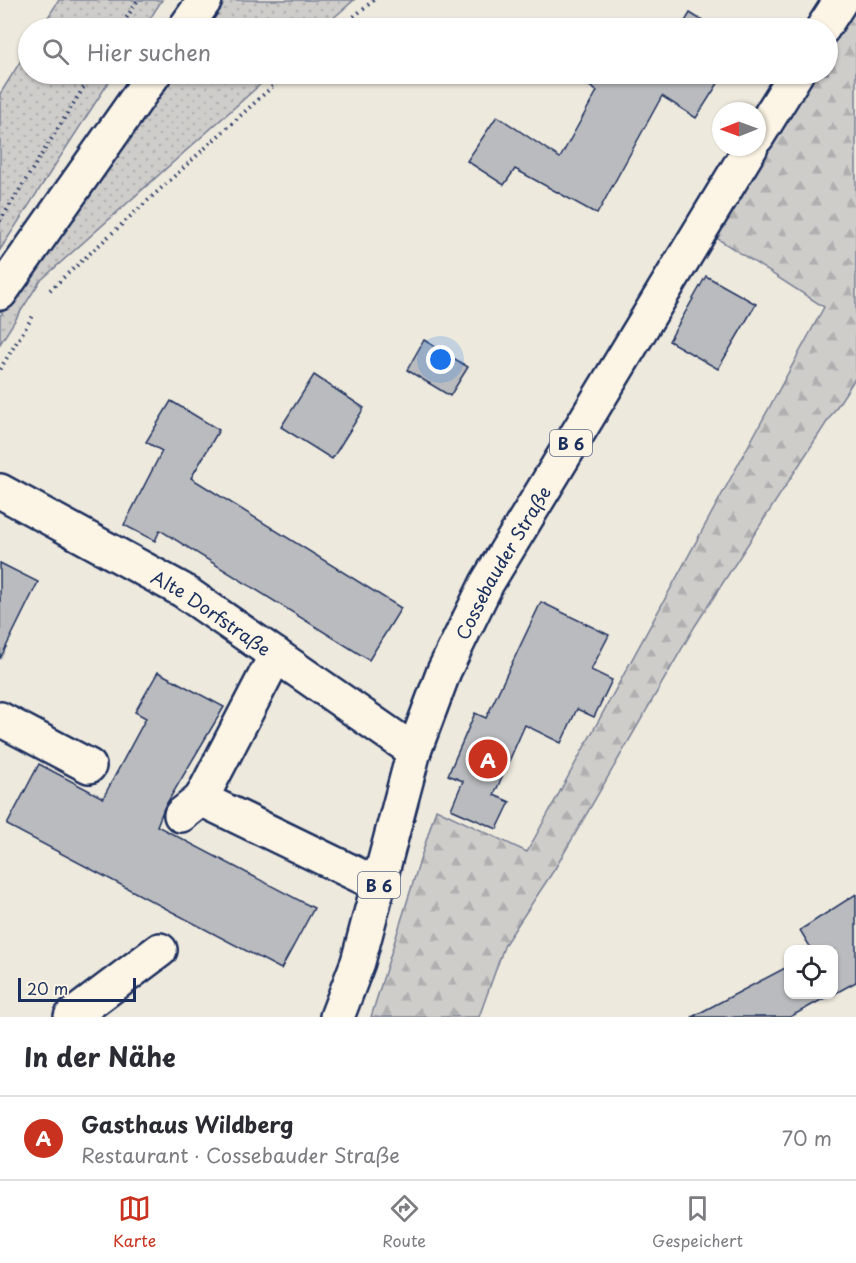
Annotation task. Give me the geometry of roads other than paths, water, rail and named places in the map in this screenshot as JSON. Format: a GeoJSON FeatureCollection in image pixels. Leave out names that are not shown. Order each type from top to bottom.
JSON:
{"type":"FeatureCollection","features":[{"type":"Feature","properties":{"kind":"main road"},"geometry":{"type":"LineString","coordinates":[[192,18],[206,0]]}},
{"type":"Feature","properties":{"kind":"main road"},"geometry":{"type":"LineString","coordinates":[[829,18],[841,0]]}},
{"type":"Feature","properties":{"kind":"main road"},"geometry":{"type":"LineString","coordinates":[[0,293],[147,84]]}},
{"type":"Feature","properties":{"kind":"main road"},"geometry":{"type":"LineString","coordinates":[[766,122],[790,84]]}},
{"type":"Feature","properties":{"kind":"main road","name":"Cossebauder Straße"},"geometry":{"type":"LineString","coordinates":[[337,1017],[357,962],[414,751],[444,671],[487,583],[746,156]]}},
{"type":"Feature","properties":{"kind":"main road","name":"Alte Dorfstraße"},"geometry":{"type":"LineString","coordinates":[[0,491],[182,590],[414,751]]}},
{"type":"Feature","properties":{"kind":"main road"},"geometry":{"type":"LineString","coordinates":[[276,655],[191,807],[379,885]]}},
{"type":"Feature","properties":{"kind":"main road"},"geometry":{"type":"LineString","coordinates":[[0,719],[89,766]]}},
{"type":"Feature","properties":{"kind":"main road"},"geometry":{"type":"LineString","coordinates":[[71,1017],[160,950]]}},
{"type":"Feature","properties":{"kind":"place","name":"Gasthaus Wildberg"},"geometry":{"type":"Point","coordinates":[488,759]}}]}
